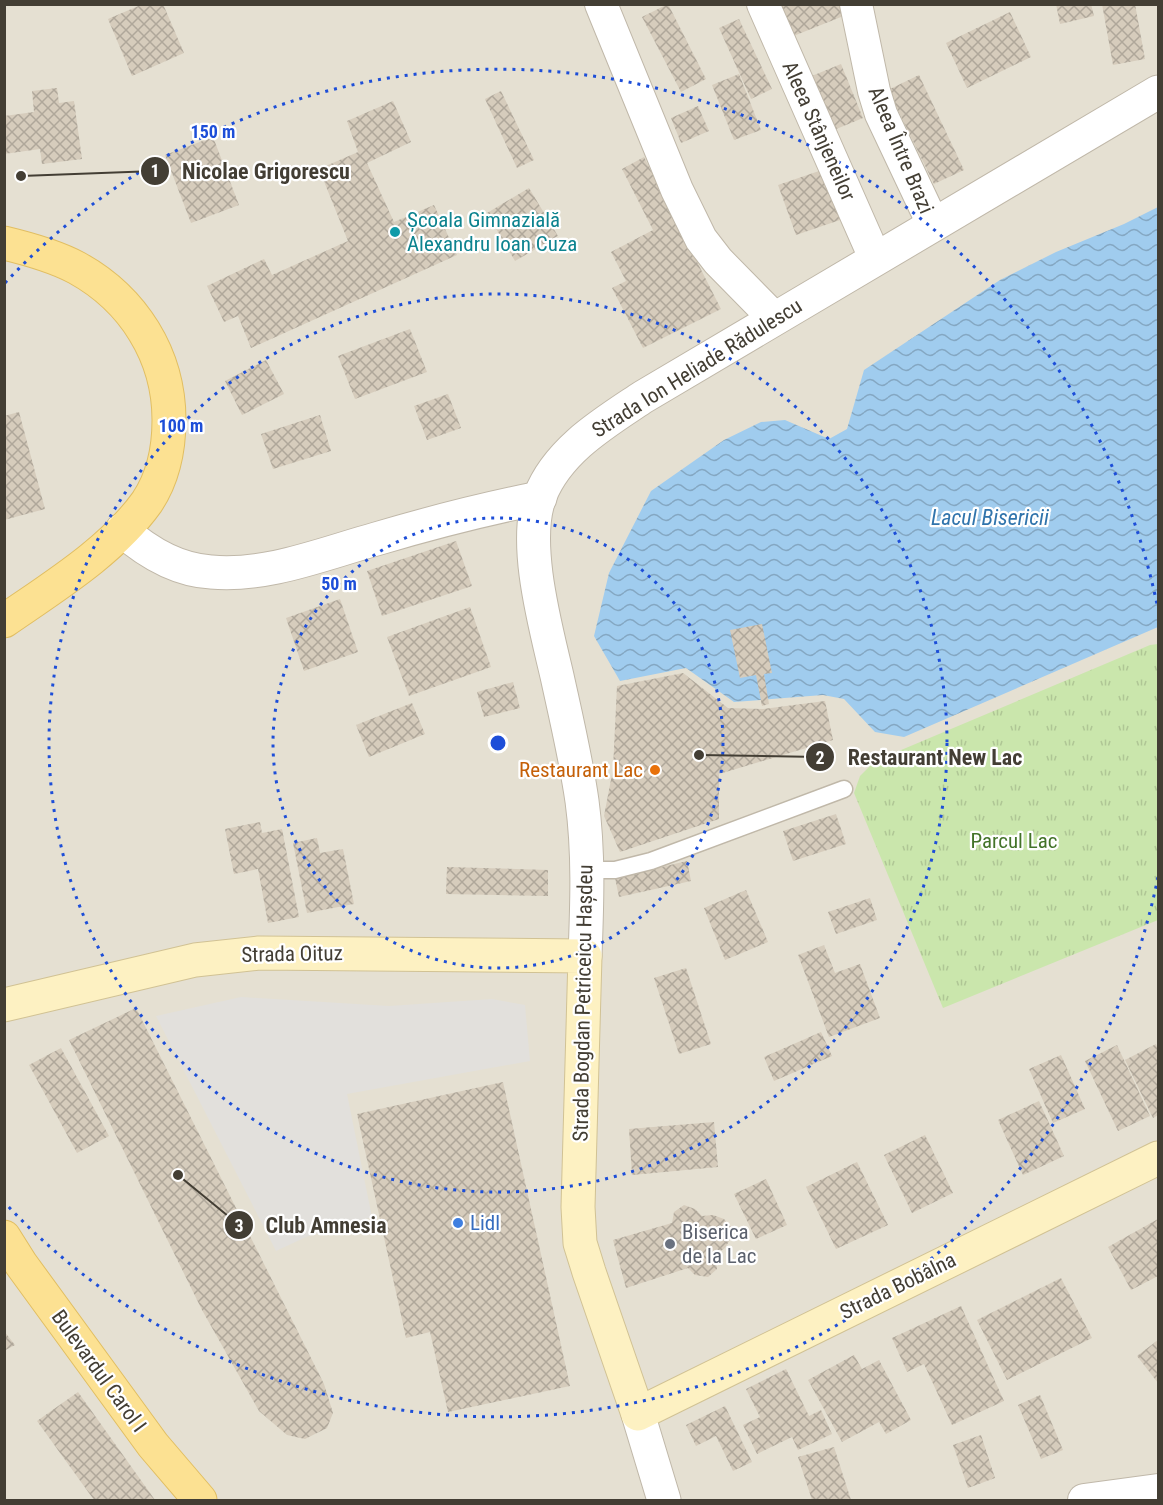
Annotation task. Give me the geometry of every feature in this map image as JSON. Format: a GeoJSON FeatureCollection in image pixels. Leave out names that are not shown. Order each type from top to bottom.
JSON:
{"type":"FeatureCollection","features":[{"type":"Feature","properties":{"kind":"main road"},"geometry":{"type":"LineString","coordinates":[[4,243],[68,264],[99,281],[118,297],[135,315],[160,362],[169,408],[169,432],[165,457],[159,479],[147,500],[122,530],[65,579],[4,621]]}},
{"type":"Feature","properties":{"kind":"main road","name":"Strada Oituz"},"geometry":{"type":"LineString","coordinates":[[4,1005],[195,960],[259,953],[585,956]]}},
{"type":"Feature","properties":{"kind":"main road","name":"Strada Bogdan Petriceicu Hașdeu"},"geometry":{"type":"LineString","coordinates":[[585,956],[578,1207],[580,1243],[638,1414]]}},
{"type":"Feature","properties":{"kind":"main road","name":"Strada Bobâlna"},"geometry":{"type":"LineString","coordinates":[[638,1414],[1158,1158]]}},
{"type":"Feature","properties":{"kind":"main road","name":"Bulevardul Carol I"},"geometry":{"type":"LineString","coordinates":[[4,1237],[21,1264],[146,1436],[200,1500]]}},
{"type":"Feature","properties":{"kind":"street"},"geometry":{"type":"LineString","coordinates":[[601,4],[677,190],[701,239],[718,261],[774,318]]}},
{"type":"Feature","properties":{"kind":"street","name":"Aleea Stânjeneilor"},"geometry":{"type":"LineString","coordinates":[[763,4],[875,258]]}},
{"type":"Feature","properties":{"kind":"street","name":"Aleea Între Brazi"},"geometry":{"type":"LineString","coordinates":[[856,4],[881,114],[933,224]]}},
{"type":"Feature","properties":{"kind":"street","name":"Strada Ion Heliade Rădulescu"},"geometry":{"type":"LineString","coordinates":[[540,498],[550,477],[564,459],[600,426],[643,397],[1158,92]]}},
{"type":"Feature","properties":{"kind":"street"},"geometry":{"type":"LineString","coordinates":[[122,530],[153,553],[184,567],[208,572],[231,573],[267,570],[434,522],[540,498]]}},
{"type":"Feature","properties":{"kind":"street","name":"Strada Bogdan Petriceicu Hașdeu"},"geometry":{"type":"LineString","coordinates":[[540,498],[535,529],[538,587],[582,801],[588,870],[585,956]]}},
{"type":"Feature","properties":{"kind":"street","name":"Strada Bogdan Petriceicu Hașdeu"},"geometry":{"type":"LineString","coordinates":[[638,1414],[664,1500]]}},
{"type":"Feature","properties":{"kind":"street"},"geometry":{"type":"LineString","coordinates":[[1084,1500],[1158,1490]]}},
{"type":"Feature","properties":{"kind":"lane"},"geometry":{"type":"LineString","coordinates":[[588,870],[615,870],[651,861],[844,789]]}},
{"type":"Feature","properties":{"kind":"shaded area"},"geometry":{"type":"Polygon","coordinates":[[[5,5],[1158,5],[1158,1500],[5,1500],[5,5]]]}},
{"type":"Feature","properties":{"kind":"shaded area"},"geometry":{"type":"Polygon","coordinates":[[[241,997],[389,1006],[492,999],[525,1005],[530,1061],[347,1094],[372,1217],[306,1237],[276,1251],[156,1016],[241,997]]]}},
{"type":"Feature","properties":{"kind":"green space","name":"Parcul Lac"},"geometry":{"type":"Polygon","coordinates":[[[1158,644],[1158,920],[943,1008],[854,793],[860,776],[875,761],[1150,645],[1158,644]]]}},
{"type":"Feature","properties":{"kind":"water","name":"Lacul Bisericii"},"geometry":{"type":"Polygon","coordinates":[[[1158,207],[1158,627],[904,737],[875,732],[844,699],[823,695],[734,702],[686,668],[620,681],[594,636],[609,573],[651,491],[724,440],[761,422],[785,420],[829,439],[847,429],[864,370],[1000,280],[1056,252],[1124,224],[1158,207]]]}},
{"type":"Feature","properties":{"kind":"building"},"geometry":{"type":"Polygon","coordinates":[[[143,4],[163,4],[184,53],[132,76],[108,19],[143,4]]]}},
{"type":"Feature","properties":{"kind":"building"},"geometry":{"type":"Polygon","coordinates":[[[668,4],[706,79],[681,92],[642,17],[668,4]]]}},
{"type":"Feature","properties":{"kind":"building"},"geometry":{"type":"Polygon","coordinates":[[[778,4],[841,4],[846,15],[791,37],[778,4]]]}},
{"type":"Feature","properties":{"kind":"building"},"geometry":{"type":"Polygon","coordinates":[[[1056,4],[1091,4],[1094,16],[1060,24],[1056,4]]]}},
{"type":"Feature","properties":{"kind":"building"},"geometry":{"type":"Polygon","coordinates":[[[1102,4],[1135,4],[1145,59],[1113,65],[1102,4]]]}},
{"type":"Feature","properties":{"kind":"building"},"geometry":{"type":"Polygon","coordinates":[[[1010,12],[1031,57],[967,88],[946,43],[1010,12]]]}},
{"type":"Feature","properties":{"kind":"building"},"geometry":{"type":"Polygon","coordinates":[[[739,19],[772,89],[751,99],[719,28],[739,19]]]}},
{"type":"Feature","properties":{"kind":"building"},"geometry":{"type":"Polygon","coordinates":[[[841,64],[863,118],[829,132],[807,78],[841,64]]]}},
{"type":"Feature","properties":{"kind":"building"},"geometry":{"type":"Polygon","coordinates":[[[739,74],[761,130],[734,140],[712,85],[739,74]]]}},
{"type":"Feature","properties":{"kind":"building"},"geometry":{"type":"Polygon","coordinates":[[[919,75],[964,170],[934,184],[888,90],[919,75]]]}},
{"type":"Feature","properties":{"kind":"building"},"geometry":{"type":"Polygon","coordinates":[[[57,88],[59,103],[74,101],[82,159],[42,164],[40,149],[4,154],[4,116],[34,112],[32,91],[57,88]]]}},
{"type":"Feature","properties":{"kind":"building"},"geometry":{"type":"Polygon","coordinates":[[[501,91],[534,160],[517,168],[485,99],[501,91]]]}},
{"type":"Feature","properties":{"kind":"building","name":"Școala Gimnazială Alexandru Ioan Cuza"},"geometry":{"type":"Polygon","coordinates":[[[393,101],[411,142],[367,163],[394,222],[434,205],[457,255],[251,348],[238,316],[224,322],[207,286],[264,259],[272,275],[348,241],[319,169],[358,152],[347,121],[393,101]]]}},
{"type":"Feature","properties":{"kind":"building"},"geometry":{"type":"Polygon","coordinates":[[[698,106],[709,131],[681,143],[671,118],[698,106]]]}},
{"type":"Feature","properties":{"kind":"building"},"geometry":{"type":"Polygon","coordinates":[[[213,137],[239,205],[191,223],[165,155],[213,137]]]}},
{"type":"Feature","properties":{"kind":"building"},"geometry":{"type":"Polygon","coordinates":[[[644,157],[721,309],[643,348],[612,288],[626,281],[611,252],[653,230],[622,169],[644,157]]]}},
{"type":"Feature","properties":{"kind":"building"},"geometry":{"type":"Polygon","coordinates":[[[822,170],[840,220],[796,235],[778,185],[822,170]]]}},
{"type":"Feature","properties":{"kind":"building"},"geometry":{"type":"Polygon","coordinates":[[[529,188],[558,236],[515,261],[487,213],[529,188]]]}},
{"type":"Feature","properties":{"kind":"building"},"geometry":{"type":"Polygon","coordinates":[[[410,329],[427,372],[355,399],[338,356],[410,329]]]}},
{"type":"Feature","properties":{"kind":"building"},"geometry":{"type":"Polygon","coordinates":[[[266,360],[284,394],[242,415],[225,381],[266,360]]]}},
{"type":"Feature","properties":{"kind":"building"},"geometry":{"type":"Polygon","coordinates":[[[448,394],[461,428],[427,440],[414,406],[448,394]]]}},
{"type":"Feature","properties":{"kind":"building"},"geometry":{"type":"Polygon","coordinates":[[[19,412],[45,509],[4,520],[4,416],[19,412]]]}},
{"type":"Feature","properties":{"kind":"building"},"geometry":{"type":"Polygon","coordinates":[[[320,415],[331,451],[273,469],[261,434],[320,415]]]}},
{"type":"Feature","properties":{"kind":"building"},"geometry":{"type":"Polygon","coordinates":[[[456,541],[472,586],[382,616],[367,571],[456,541]]]}},
{"type":"Feature","properties":{"kind":"building"},"geometry":{"type":"Polygon","coordinates":[[[340,599],[358,652],[304,671],[286,618],[340,599]]]}},
{"type":"Feature","properties":{"kind":"building"},"geometry":{"type":"Polygon","coordinates":[[[470,607],[491,667],[409,696],[387,637],[470,607]]]}},
{"type":"Feature","properties":{"kind":"building"},"geometry":{"type":"Polygon","coordinates":[[[762,624],[772,673],[764,674],[769,704],[762,706],[756,675],[740,678],[730,630],[762,624]]]}},
{"type":"Feature","properties":{"kind":"building"},"geometry":{"type":"Polygon","coordinates":[[[683,673],[728,708],[763,709],[825,701],[833,740],[719,774],[719,819],[620,852],[604,816],[613,769],[617,686],[683,673]]]}},
{"type":"Feature","properties":{"kind":"building"},"geometry":{"type":"Polygon","coordinates":[[[513,682],[520,708],[484,717],[477,692],[513,682]]]}},
{"type":"Feature","properties":{"kind":"building"},"geometry":{"type":"Polygon","coordinates":[[[412,703],[425,734],[369,757],[356,725],[412,703]]]}},
{"type":"Feature","properties":{"kind":"building"},"geometry":{"type":"Polygon","coordinates":[[[836,814],[846,844],[793,861],[783,831],[836,814]]]}},
{"type":"Feature","properties":{"kind":"building"},"geometry":{"type":"Polygon","coordinates":[[[260,822],[262,833],[282,829],[299,917],[268,923],[258,869],[234,874],[225,829],[260,822]]]}},
{"type":"Feature","properties":{"kind":"building"},"geometry":{"type":"Polygon","coordinates":[[[317,838],[320,853],[343,849],[354,904],[307,913],[293,843],[317,838]]]}},
{"type":"Feature","properties":{"kind":"building"},"geometry":{"type":"Polygon","coordinates":[[[687,861],[691,881],[619,897],[615,878],[687,861]]]}},
{"type":"Feature","properties":{"kind":"building"},"geometry":{"type":"Polygon","coordinates":[[[447,867],[548,870],[548,896],[446,894],[447,867]]]}},
{"type":"Feature","properties":{"kind":"building"},"geometry":{"type":"Polygon","coordinates":[[[746,890],[768,942],[725,960],[704,908],[746,890]]]}},
{"type":"Feature","properties":{"kind":"building"},"geometry":{"type":"Polygon","coordinates":[[[870,898],[877,920],[836,934],[828,912],[870,898]]]}},
{"type":"Feature","properties":{"kind":"building"},"geometry":{"type":"Polygon","coordinates":[[[824,945],[835,973],[860,964],[880,1018],[829,1037],[798,955],[824,945]]]}},
{"type":"Feature","properties":{"kind":"building"},"geometry":{"type":"Polygon","coordinates":[[[686,968],[711,1044],[679,1054],[654,978],[686,968]]]}},
{"type":"Feature","properties":{"kind":"building"},"geometry":{"type":"Polygon","coordinates":[[[136,1008],[324,1384],[333,1413],[327,1428],[305,1439],[287,1435],[259,1411],[202,1310],[69,1040],[136,1008]]]}},
{"type":"Feature","properties":{"kind":"building"},"geometry":{"type":"Polygon","coordinates":[[[821,1032],[832,1056],[774,1081],[764,1057],[821,1032]]]}},
{"type":"Feature","properties":{"kind":"building"},"geometry":{"type":"Polygon","coordinates":[[[1156,1044],[1158,1050],[1158,1115],[1153,1118],[1125,1060],[1156,1044]]]}},
{"type":"Feature","properties":{"kind":"building"},"geometry":{"type":"Polygon","coordinates":[[[1117,1045],[1150,1116],[1118,1131],[1085,1061],[1117,1045]]]}},
{"type":"Feature","properties":{"kind":"building"},"geometry":{"type":"Polygon","coordinates":[[[61,1048],[109,1136],[77,1153],[29,1065],[61,1048]]]}},
{"type":"Feature","properties":{"kind":"building"},"geometry":{"type":"Polygon","coordinates":[[[1061,1055],[1085,1109],[1053,1123],[1029,1069],[1061,1055]]]}},
{"type":"Feature","properties":{"kind":"building","name":"Lidl"},"geometry":{"type":"Polygon","coordinates":[[[503,1082],[570,1386],[448,1412],[430,1332],[406,1338],[357,1114],[503,1082]]]}},
{"type":"Feature","properties":{"kind":"building"},"geometry":{"type":"Polygon","coordinates":[[[1039,1101],[1064,1156],[1023,1175],[998,1120],[1039,1101]]]}},
{"type":"Feature","properties":{"kind":"building"},"geometry":{"type":"Polygon","coordinates":[[[714,1122],[718,1167],[632,1175],[629,1129],[714,1122]]]}},
{"type":"Feature","properties":{"kind":"building"},"geometry":{"type":"Polygon","coordinates":[[[925,1135],[953,1193],[912,1213],[884,1155],[925,1135]]]}},
{"type":"Feature","properties":{"kind":"building"},"geometry":{"type":"Polygon","coordinates":[[[857,1162],[888,1225],[836,1249],[806,1187],[857,1162]]]}},
{"type":"Feature","properties":{"kind":"building"},"geometry":{"type":"Polygon","coordinates":[[[766,1179],[787,1225],[756,1239],[734,1194],[766,1179]]]}},
{"type":"Feature","properties":{"kind":"building","name":"Biserica de la Lac"},"geometry":{"type":"Polygon","coordinates":[[[684,1205],[695,1209],[702,1216],[713,1215],[724,1219],[731,1227],[732,1236],[725,1248],[716,1254],[717,1269],[708,1277],[695,1275],[688,1268],[626,1288],[613,1240],[672,1223],[674,1212],[684,1205]]]}},
{"type":"Feature","properties":{"kind":"building"},"geometry":{"type":"Polygon","coordinates":[[[1158,1219],[1158,1276],[1131,1290],[1108,1247],[1158,1219]]]}},
{"type":"Feature","properties":{"kind":"building"},"geometry":{"type":"Polygon","coordinates":[[[1061,1278],[1092,1338],[1007,1380],[977,1320],[1061,1278]]]}},
{"type":"Feature","properties":{"kind":"building"},"geometry":{"type":"Polygon","coordinates":[[[961,1306],[1004,1401],[952,1425],[924,1364],[907,1372],[892,1338],[961,1306]]]}},
{"type":"Feature","properties":{"kind":"building"},"geometry":{"type":"Polygon","coordinates":[[[4,1331],[15,1345],[4,1351],[4,1331]]]}},
{"type":"Feature","properties":{"kind":"building"},"geometry":{"type":"Polygon","coordinates":[[[1158,1340],[1158,1383],[1137,1356],[1158,1340]]]}},
{"type":"Feature","properties":{"kind":"building"},"geometry":{"type":"Polygon","coordinates":[[[854,1355],[862,1369],[879,1360],[911,1420],[886,1434],[879,1422],[842,1442],[808,1380],[854,1355]]]}},
{"type":"Feature","properties":{"kind":"building"},"geometry":{"type":"Polygon","coordinates":[[[786,1369],[809,1416],[821,1410],[832,1434],[798,1450],[792,1437],[757,1454],[743,1425],[760,1417],[746,1389],[786,1369]]]}},
{"type":"Feature","properties":{"kind":"building"},"geometry":{"type":"Polygon","coordinates":[[[78,1392],[155,1500],[94,1500],[37,1421],[78,1392]]]}},
{"type":"Feature","properties":{"kind":"building"},"geometry":{"type":"Polygon","coordinates":[[[1040,1395],[1063,1450],[1041,1459],[1018,1405],[1040,1395]]]}},
{"type":"Feature","properties":{"kind":"building"},"geometry":{"type":"Polygon","coordinates":[[[725,1406],[752,1462],[733,1471],[716,1436],[696,1446],[686,1425],[725,1406]]]}},
{"type":"Feature","properties":{"kind":"building"},"geometry":{"type":"Polygon","coordinates":[[[981,1435],[995,1478],[968,1488],[953,1445],[981,1435]]]}},
{"type":"Feature","properties":{"kind":"building"},"geometry":{"type":"Polygon","coordinates":[[[834,1447],[851,1500],[812,1500],[798,1457],[834,1447]]]}},
{"type":"Feature","properties":{"kind":"place","name":"Nicolae Grigorescu"},"geometry":{"type":"Point","coordinates":[21,176]}},
{"type":"Feature","properties":{"kind":"place","name":"Școala Gimnazială Alexandru Ioan Cuza"},"geometry":{"type":"Point","coordinates":[395,232]}},
{"type":"Feature","properties":{"kind":"place","name":"Restaurant New Lac"},"geometry":{"type":"Point","coordinates":[699,755]}},
{"type":"Feature","properties":{"kind":"place","name":"Restaurant Lac"},"geometry":{"type":"Point","coordinates":[655,770]}},
{"type":"Feature","properties":{"kind":"place","name":"Club Amnesia"},"geometry":{"type":"Point","coordinates":[178,1175]}},
{"type":"Feature","properties":{"kind":"place","name":"Lidl"},"geometry":{"type":"Point","coordinates":[458,1223]}},
{"type":"Feature","properties":{"kind":"place","name":"Biserica de la Lac"},"geometry":{"type":"Point","coordinates":[670,1244]}}]}
